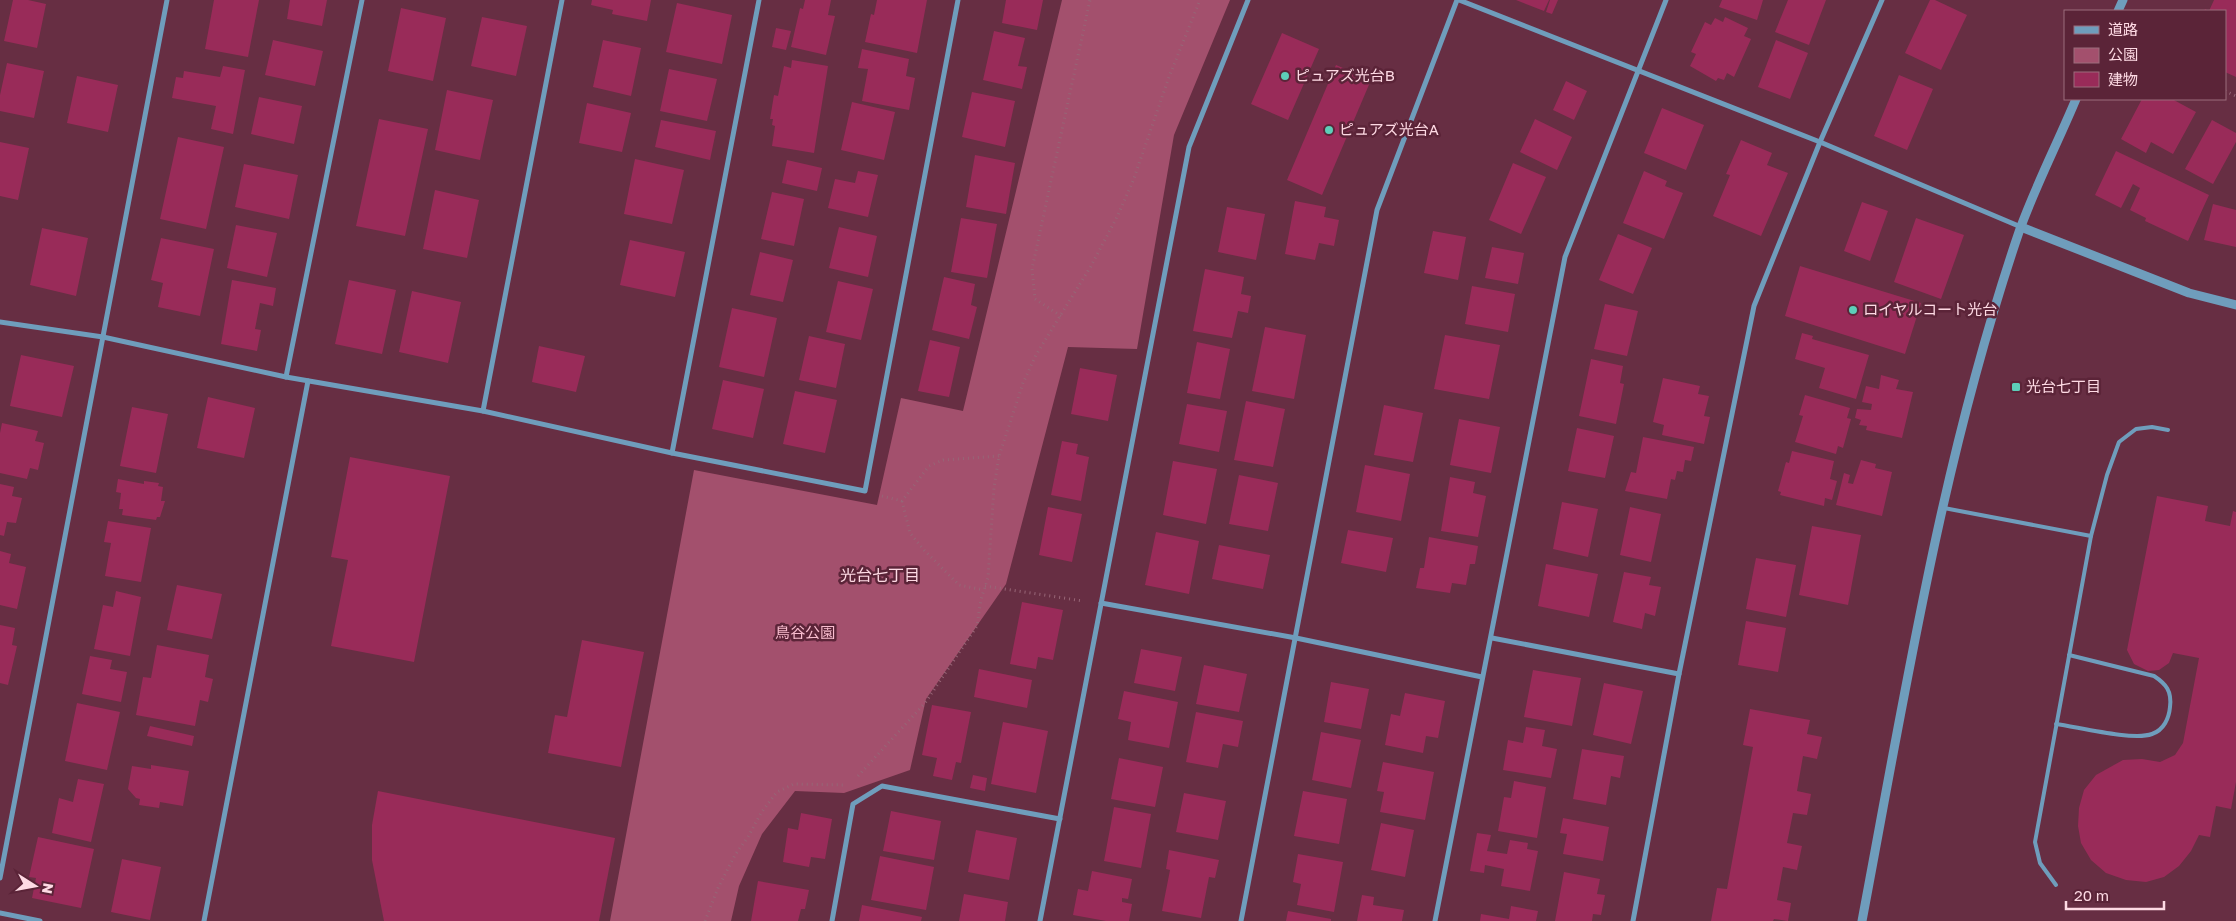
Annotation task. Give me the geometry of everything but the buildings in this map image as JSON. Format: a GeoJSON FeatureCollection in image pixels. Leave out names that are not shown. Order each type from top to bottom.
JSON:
{"type":"FeatureCollection","features":[{"type":"Feature","properties":{"kind":"street"},"geometry":{"type":"LineString","coordinates":[[0,878],[167,0]]}},
{"type":"Feature","properties":{"kind":"street"},"geometry":{"type":"LineString","coordinates":[[286,377],[362,0]]}},
{"type":"Feature","properties":{"kind":"street"},"geometry":{"type":"LineString","coordinates":[[484,411],[562,0]]}},
{"type":"Feature","properties":{"kind":"street"},"geometry":{"type":"LineString","coordinates":[[672,452],[759,0]]}},
{"type":"Feature","properties":{"kind":"street"},"geometry":{"type":"LineString","coordinates":[[0,322],[103,337],[286,377],[484,411],[865,492],[958,0]]}},
{"type":"Feature","properties":{"kind":"street"},"geometry":{"type":"LineString","coordinates":[[1040,921],[1188,147],[1248,0]]}},
{"type":"Feature","properties":{"kind":"street"},"geometry":{"type":"LineString","coordinates":[[1241,921],[1377,210],[1458,0],[1637,72],[1820,142],[2021,227],[2189,293],[2236,305]]}},
{"type":"Feature","properties":{"kind":"street"},"geometry":{"type":"LineString","coordinates":[[1435,921],[1482,676],[1492,638],[1565,257],[1666,0]]}},
{"type":"Feature","properties":{"kind":"street"},"geometry":{"type":"LineString","coordinates":[[1633,921],[1680,674],[1754,306],[1820,142],[1882,0]]}},
{"type":"Feature","properties":{"kind":"street"},"geometry":{"type":"LineString","coordinates":[[1862,921],[1934,536],[1972,384],[2021,227],[2076,100]]}},
{"type":"Feature","properties":{"kind":"street"},"geometry":{"type":"LineString","coordinates":[[204,921],[308,381]]}},
{"type":"Feature","properties":{"kind":"street"},"geometry":{"type":"LineString","coordinates":[[1101,603],[1296,638],[1482,676]]}},
{"type":"Feature","properties":{"kind":"street"},"geometry":{"type":"LineString","coordinates":[[1492,638],[1680,674]]}},
{"type":"Feature","properties":{"kind":"street"},"geometry":{"type":"LineString","coordinates":[[832,921],[853,804],[882,786],[1060,819]]}},
{"type":"Feature","properties":{"kind":"street"},"geometry":{"type":"LineString","coordinates":[[0,913],[40,921]]}},
{"type":"Feature","properties":{"kind":"lane"},"geometry":{"type":"LineString","coordinates":[[2056,885],[2040,863],[2035,842],[2091,536],[2107,475],[2119,442],[2136,429],[2152,427],[2168,430]]}},
{"type":"Feature","properties":{"kind":"lane"},"geometry":{"type":"LineString","coordinates":[[1942,508],[2091,536]]}},
{"type":"Feature","properties":{"kind":"lane"},"geometry":{"type":"LineString","coordinates":[[2056,724],[2139,737],[2153,734],[2165,725],[2170,712],[2172,696],[2165,684],[2154,676],[2069,655]]}},
{"type":"Feature","properties":{"kind":"path"},"geometry":{"type":"LineString","coordinates":[[1061,316],[1035,299],[1032,269],[1090,0]]}},
{"type":"Feature","properties":{"kind":"path"},"geometry":{"type":"LineString","coordinates":[[856,778],[925,703],[977,626],[988,578],[994,487],[999,456],[1023,383],[1036,355],[1061,316],[1117,217],[1133,181],[1169,77],[1200,0]]}},
{"type":"Feature","properties":{"kind":"path"},"geometry":{"type":"LineString","coordinates":[[902,501],[929,466],[943,460],[999,456]]}},
{"type":"Feature","properties":{"kind":"path"},"geometry":{"type":"LineString","coordinates":[[865,492],[902,501]]}},
{"type":"Feature","properties":{"kind":"path"},"geometry":{"type":"LineString","coordinates":[[902,501],[910,533],[959,585],[1101,603]]}},
{"type":"Feature","properties":{"kind":"path"},"geometry":{"type":"LineString","coordinates":[[706,921],[718,888],[735,855],[748,837],[761,813],[777,792],[794,784],[842,786],[849,782]]}},
{"type":"Feature","properties":{"kind":"green space","name":"鳥谷公園"},"geometry":{"type":"Polygon","coordinates":[[[1062,0],[1230,0],[1174,135],[1137,349],[1068,347],[1006,584],[926,699],[910,770],[844,793],[795,791],[762,834],[739,886],[731,921],[610,921],[694,470],[877,505],[901,398],[963,411],[1062,0]]]}},
{"type":"Feature","properties":{"kind":"place","name":"ピュアズ光台B"},"geometry":{"type":"Point","coordinates":[1285,76]}},
{"type":"Feature","properties":{"kind":"place","name":"ピュアズ光台A"},"geometry":{"type":"Point","coordinates":[1329,130]}},
{"type":"Feature","properties":{"kind":"place","name":"ロイヤルコート光台"},"geometry":{"type":"Point","coordinates":[1853,310]}},
{"type":"Feature","properties":{"kind":"place","name":"光台七丁目"},"geometry":{"type":"Point","coordinates":[2016,387]}},
{"type":"Feature","properties":{"kind":"district","name":"光台七丁目"},"geometry":{"type":"Point","coordinates":[880,575]}}]}
